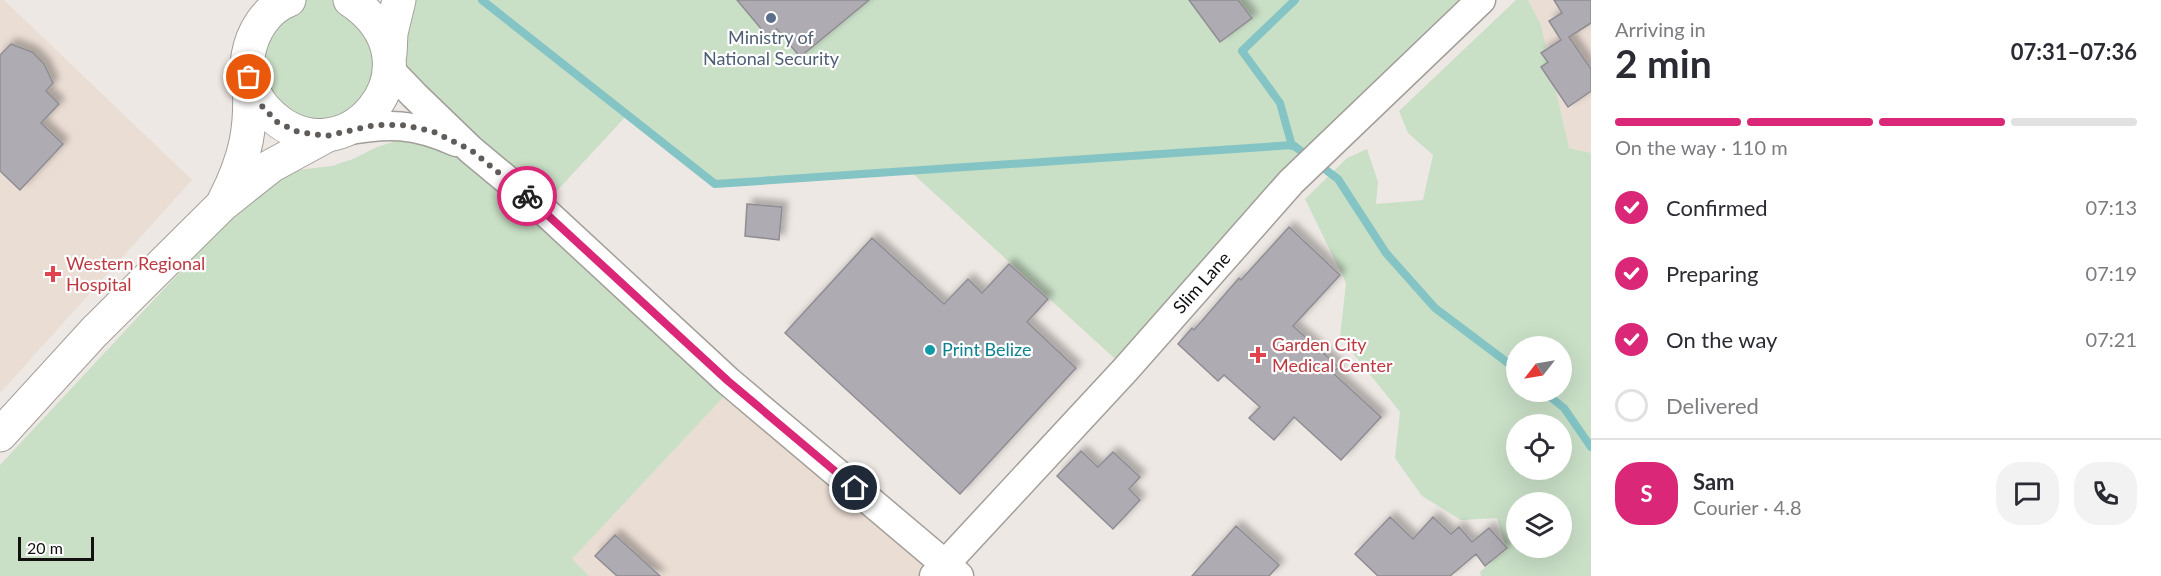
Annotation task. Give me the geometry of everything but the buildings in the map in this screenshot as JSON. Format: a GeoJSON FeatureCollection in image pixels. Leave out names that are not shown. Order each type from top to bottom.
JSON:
{"type":"FeatureCollection","features":[{"type":"Feature","properties":{"kind":"street"},"geometry":{"type":"LineString","coordinates":[[222,205],[237,175],[247,143],[251,110],[248,68],[250,0]]}},
{"type":"Feature","properties":{"kind":"street"},"geometry":{"type":"LineString","coordinates":[[289,0],[264,18],[253,38],[248,68],[261,105],[277,122],[298,132],[335,133],[375,125],[402,125],[432,131],[471,150]]}},
{"type":"Feature","properties":{"kind":"street"},"geometry":{"type":"LineString","coordinates":[[350,0],[369,14],[383,33],[390,63],[414,95],[471,150],[541,208],[728,381],[946,572]]}},
{"type":"Feature","properties":{"kind":"street"},"geometry":{"type":"LineString","coordinates":[[0,435],[94,332],[222,205],[271,166],[364,119],[380,101],[390,63],[391,33],[399,0]]}},
{"type":"Feature","properties":{"kind":"street","name":"Slim Lane"},"geometry":{"type":"LineString","coordinates":[[946,572],[1301,173],[1481,0]]}},
{"type":"Feature","properties":{"kind":"shaded area","name":"Western Regional Hospital"},"geometry":{"type":"Polygon","coordinates":[[[0,0],[4,0],[192,180],[0,393],[0,0]]]}},
{"type":"Feature","properties":{"kind":"shaded area"},"geometry":{"type":"Polygon","coordinates":[[[1528,0],[1591,0],[1591,153],[1569,148],[1541,25],[1528,0]]]}},
{"type":"Feature","properties":{"kind":"shaded area"},"geometry":{"type":"Polygon","coordinates":[[[731,389],[947,576],[589,576],[571,560],[731,389]]]}},
{"type":"Feature","properties":{"kind":"green space"},"geometry":{"type":"Polygon","coordinates":[[[289,0],[350,0],[369,14],[399,0],[1481,0],[1126,369],[910,171],[715,184],[628,114],[541,208],[731,389],[572,559],[589,576],[0,576],[0,465],[234,214],[288,171],[332,166],[399,140],[438,139],[390,70],[326,136],[249,77],[289,0]]]}},
{"type":"Feature","properties":{"kind":"green space"},"geometry":{"type":"Polygon","coordinates":[[[1516,0],[1528,0],[1541,25],[1569,148],[1591,153],[1591,576],[1481,576],[1480,572],[1506,548],[1497,518],[1461,520],[1422,496],[1395,458],[1400,412],[1340,337],[1346,283],[1305,199],[1347,158],[1367,149],[1378,182],[1376,204],[1423,200],[1433,155],[1408,133],[1399,111],[1516,0]]]}},
{"type":"Feature","properties":{"kind":"waterway"},"geometry":{"type":"LineString","coordinates":[[482,0],[715,184],[1293,145],[1338,179],[1386,253],[1435,308],[1506,361]]}},
{"type":"Feature","properties":{"kind":"waterway"},"geometry":{"type":"LineString","coordinates":[[1292,146],[1280,103],[1242,51],[1295,0]]}},
{"type":"Feature","properties":{"kind":"waterway"},"geometry":{"type":"LineString","coordinates":[[1556,402],[1564,408],[1591,447]]}},
{"type":"Feature","properties":{"kind":"way so far"},"geometry":{"type":"LineString","coordinates":[[249,77],[261,105],[277,122],[298,132],[326,136],[375,125],[402,125],[432,131],[471,150],[527,196]]}},
{"type":"Feature","properties":{"kind":"place","name":"Ministry of National Security"},"geometry":{"type":"Point","coordinates":[771,18]}},
{"type":"Feature","properties":{"kind":"place","name":"Western Regional Hospital"},"geometry":{"type":"Point","coordinates":[53,274]}},
{"type":"Feature","properties":{"kind":"place","name":"Print Belize"},"geometry":{"type":"Point","coordinates":[930,350]}},
{"type":"Feature","properties":{"kind":"place","name":"Garden City Medical Center"},"geometry":{"type":"Point","coordinates":[1258,355]}},
{"type":"Feature","properties":{"kind":"route"},"geometry":{"type":"LineString","coordinates":[[527,196],[728,381],[855,488]]}}]}
